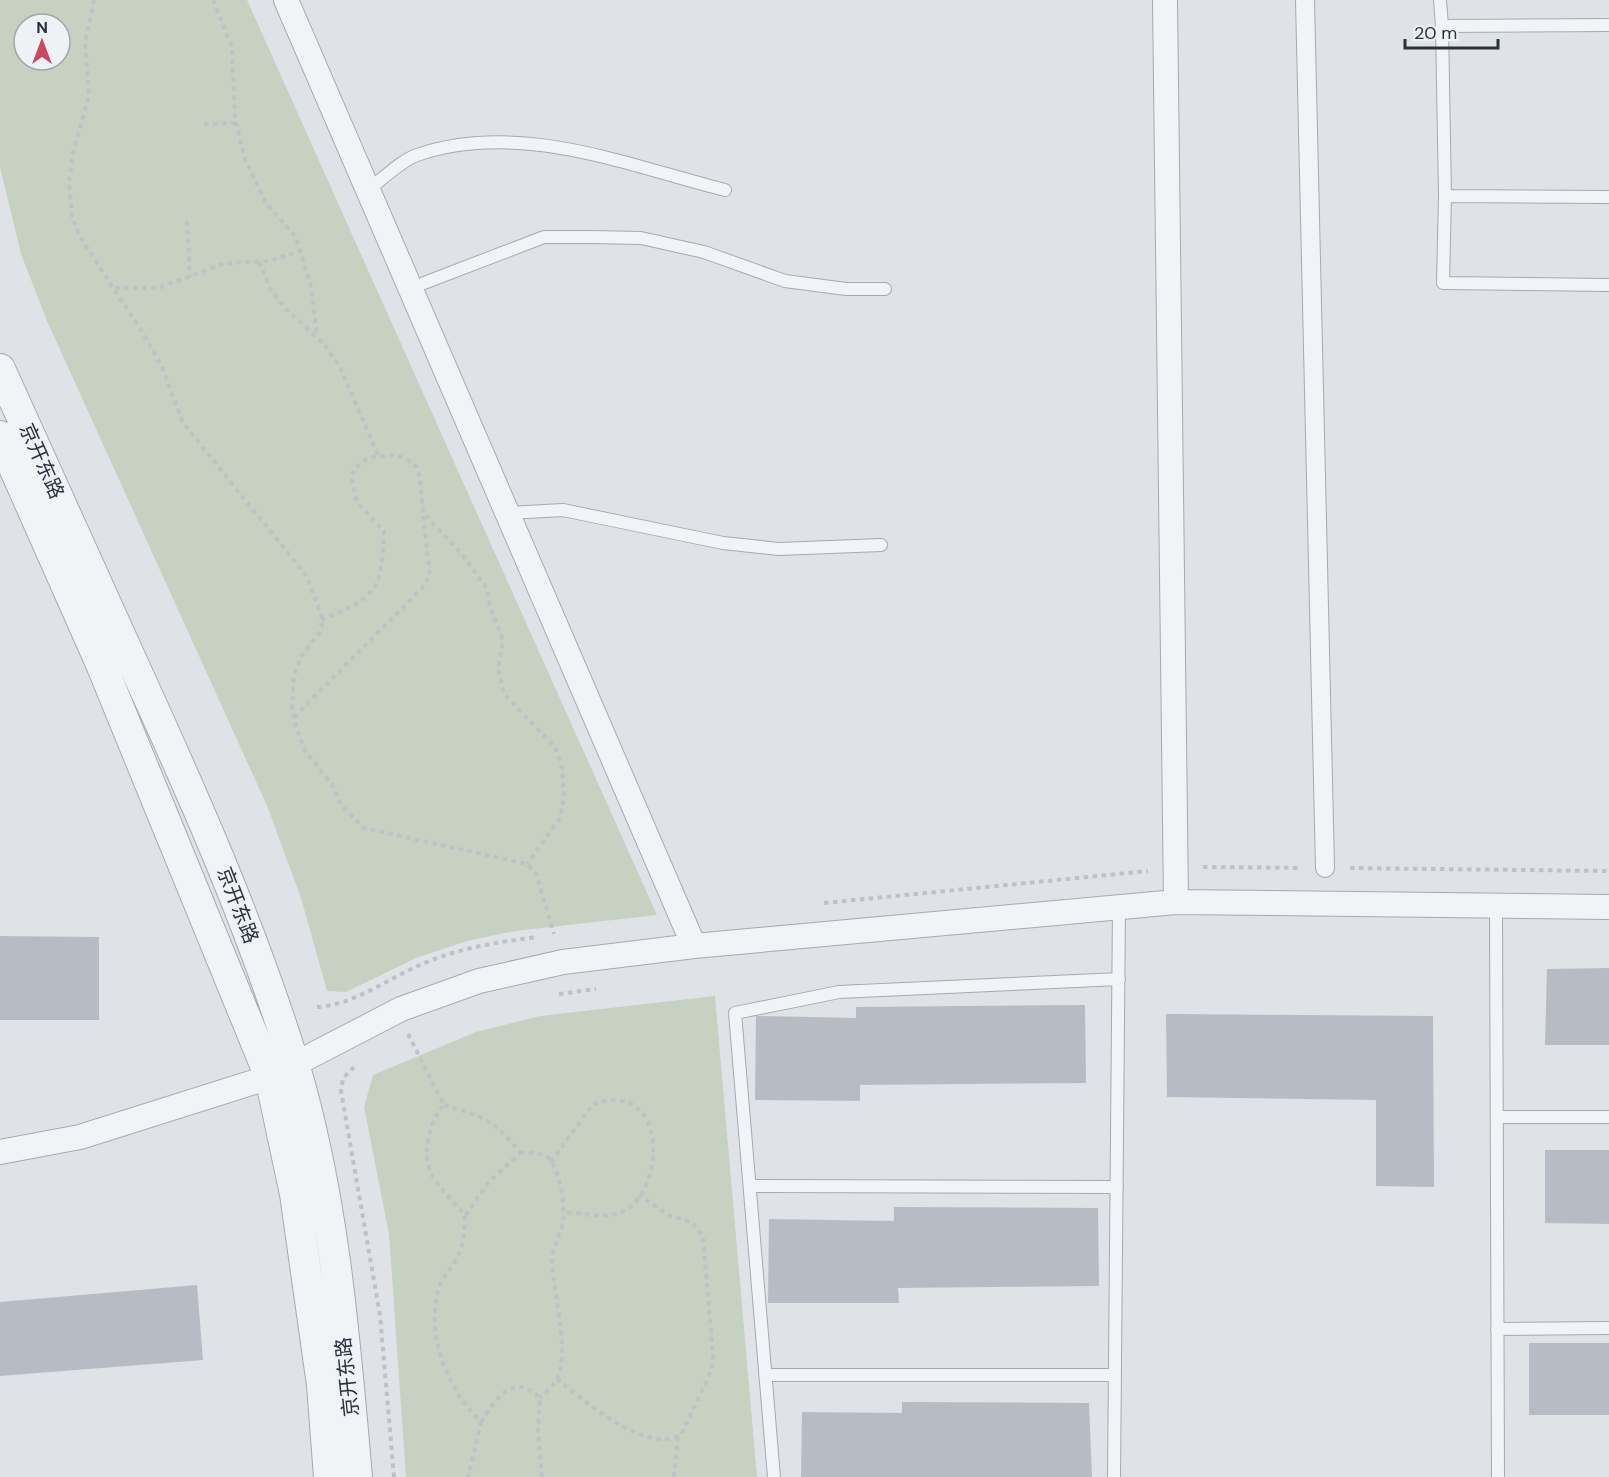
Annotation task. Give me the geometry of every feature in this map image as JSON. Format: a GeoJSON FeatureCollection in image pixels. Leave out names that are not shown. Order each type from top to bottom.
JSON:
{"type":"FeatureCollection","features":[{"type":"Feature","properties":{"kind":"street"},"geometry":{"type":"LineString","coordinates":[[286,0],[694,946]]}},
{"type":"Feature","properties":{"kind":"street"},"geometry":{"type":"LineString","coordinates":[[1165,0],[1176,902]]}},
{"type":"Feature","properties":{"kind":"street"},"geometry":{"type":"LineString","coordinates":[[1305,0],[1325,868]]}},
{"type":"Feature","properties":{"kind":"street","name":"京开东路"},"geometry":{"type":"LineString","coordinates":[[0,369],[211,833],[250,934],[282,1071],[295,1194],[322,1385],[329,1477]]}},
{"type":"Feature","properties":{"kind":"street","name":"京开东路"},"geometry":{"type":"LineString","coordinates":[[0,436],[282,1071],[325,1196],[347,1372],[357,1477]]}},
{"type":"Feature","properties":{"kind":"street"},"geometry":{"type":"LineString","coordinates":[[0,1152],[80,1137],[282,1071],[401,1009],[479,981],[563,962],[694,946],[1176,902],[1609,907]]}},
{"type":"Feature","properties":{"kind":"lane"},"geometry":{"type":"LineString","coordinates":[[1440,0],[1444,196],[1443,283],[1609,285]]}},
{"type":"Feature","properties":{"kind":"lane"},"geometry":{"type":"LineString","coordinates":[[1442,26],[1609,25]]}},
{"type":"Feature","properties":{"kind":"lane"},"geometry":{"type":"LineString","coordinates":[[368,189],[414,156],[458,146],[512,143],[554,146],[725,190]]}},
{"type":"Feature","properties":{"kind":"lane"},"geometry":{"type":"LineString","coordinates":[[1444,196],[1609,197]]}},
{"type":"Feature","properties":{"kind":"lane"},"geometry":{"type":"LineString","coordinates":[[411,288],[544,237],[590,237],[641,238],[662,242],[704,252],[785,281],[846,289],[885,289]]}},
{"type":"Feature","properties":{"kind":"lane"},"geometry":{"type":"LineString","coordinates":[[508,513],[563,510],[723,543],[778,549],[881,545]]}},
{"type":"Feature","properties":{"kind":"lane"},"geometry":{"type":"LineString","coordinates":[[1114,1477],[1119,907]]}},
{"type":"Feature","properties":{"kind":"lane"},"geometry":{"type":"LineString","coordinates":[[1496,907],[1497,1477]]}},
{"type":"Feature","properties":{"kind":"lane"},"geometry":{"type":"LineString","coordinates":[[774,1477],[735,1013],[839,992],[1119,979]]}},
{"type":"Feature","properties":{"kind":"lane"},"geometry":{"type":"LineString","coordinates":[[1497,1117],[1609,1117]]}},
{"type":"Feature","properties":{"kind":"lane"},"geometry":{"type":"LineString","coordinates":[[750,1186],[1117,1187]]}},
{"type":"Feature","properties":{"kind":"lane"},"geometry":{"type":"LineString","coordinates":[[1497,1329],[1609,1328]]}},
{"type":"Feature","properties":{"kind":"lane"},"geometry":{"type":"LineString","coordinates":[[765,1375],[1116,1375]]}},
{"type":"Feature","properties":{"kind":"path"},"geometry":{"type":"LineString","coordinates":[[94,0],[85,43],[89,96],[74,148],[68,200],[80,237],[162,368],[183,423],[306,575],[321,620],[319,633],[301,657],[291,689],[294,717],[306,752],[333,786],[347,813],[364,828],[527,864],[536,874],[554,934]]}},
{"type":"Feature","properties":{"kind":"path"},"geometry":{"type":"LineString","coordinates":[[213,0],[232,47],[236,123],[244,159],[266,204],[296,237],[311,287],[317,336]]}},
{"type":"Feature","properties":{"kind":"path"},"geometry":{"type":"LineString","coordinates":[[204,124],[236,123]]}},
{"type":"Feature","properties":{"kind":"path"},"geometry":{"type":"LineString","coordinates":[[188,220],[190,277]]}},
{"type":"Feature","properties":{"kind":"path"},"geometry":{"type":"LineString","coordinates":[[114,288],[148,290],[225,263],[259,262],[300,251]]}},
{"type":"Feature","properties":{"kind":"path"},"geometry":{"type":"LineString","coordinates":[[259,262],[271,290],[286,309],[317,336],[340,368],[378,455]]}},
{"type":"Feature","properties":{"kind":"path"},"geometry":{"type":"LineString","coordinates":[[294,717],[424,586],[430,575],[420,477],[416,467],[405,458],[378,455],[360,463],[351,478],[357,502],[384,531],[381,571],[365,600],[321,620]]}},
{"type":"Feature","properties":{"kind":"path"},"geometry":{"type":"LineString","coordinates":[[423,513],[461,553],[487,589],[490,607],[503,640],[498,669],[504,694],[546,734],[555,747],[562,768],[564,798],[560,818],[527,864]]}},
{"type":"Feature","properties":{"kind":"path"},"geometry":{"type":"LineString","coordinates":[[408,1033],[444,1105],[490,1121],[504,1132],[520,1153]]}},
{"type":"Feature","properties":{"kind":"path"},"geometry":{"type":"LineString","coordinates":[[551,1162],[593,1104],[602,1101],[625,1103],[644,1115],[653,1132],[652,1160],[639,1195],[624,1211],[611,1215],[563,1212]]}},
{"type":"Feature","properties":{"kind":"path"},"geometry":{"type":"LineString","coordinates":[[444,1105],[431,1127],[426,1165],[432,1177],[465,1216]]}},
{"type":"Feature","properties":{"kind":"path"},"geometry":{"type":"LineString","coordinates":[[345,1113],[380,1315],[394,1477]]}},
{"type":"Feature","properties":{"kind":"path"},"geometry":{"type":"LineString","coordinates":[[481,1422],[458,1394],[440,1352],[436,1332],[436,1301],[440,1285],[459,1254],[465,1216],[487,1184],[520,1153],[534,1153],[548,1157],[551,1162],[560,1186],[563,1212],[563,1221],[552,1258],[554,1291],[559,1309],[560,1366],[557,1379],[540,1398],[538,1432],[542,1477]]}},
{"type":"Feature","properties":{"kind":"path"},"geometry":{"type":"LineString","coordinates":[[639,1195],[670,1216],[692,1222],[703,1237],[707,1302],[711,1316],[712,1369],[678,1437],[674,1477]]}},
{"type":"Feature","properties":{"kind":"path"},"geometry":{"type":"LineString","coordinates":[[557,1379],[605,1415],[645,1437],[659,1440],[678,1437]]}},
{"type":"Feature","properties":{"kind":"path"},"geometry":{"type":"LineString","coordinates":[[468,1477],[481,1422],[496,1399],[514,1387],[526,1388],[540,1398]]}},
{"type":"Feature","properties":{"kind":"green space"},"geometry":{"type":"Polygon","coordinates":[[[0,0],[247,0],[657,915],[515,931],[467,941],[416,958],[346,992],[327,991],[301,898],[268,808],[47,321],[21,254],[0,167],[0,0]]]}},
{"type":"Feature","properties":{"kind":"green space"},"geometry":{"type":"Polygon","coordinates":[[[715,996],[757,1477],[406,1477],[389,1234],[364,1107],[373,1075],[476,1032],[540,1016],[715,996]]]}},
{"type":"Feature","properties":{"kind":"building"},"geometry":{"type":"Polygon","coordinates":[[[0,936],[99,937],[99,1020],[0,1020],[0,936]]]}},
{"type":"Feature","properties":{"kind":"building"},"geometry":{"type":"Polygon","coordinates":[[[1609,968],[1609,1045],[1545,1045],[1547,969],[1609,968]]]}},
{"type":"Feature","properties":{"kind":"building"},"geometry":{"type":"Polygon","coordinates":[[[1085,1005],[1086,1083],[860,1085],[860,1101],[755,1100],[756,1016],[856,1018],[856,1007],[1085,1005]]]}},
{"type":"Feature","properties":{"kind":"building"},"geometry":{"type":"Polygon","coordinates":[[[1166,1014],[1433,1016],[1434,1187],[1376,1186],[1376,1100],[1167,1097],[1166,1014]]]}},
{"type":"Feature","properties":{"kind":"building"},"geometry":{"type":"Polygon","coordinates":[[[1545,1150],[1609,1150],[1609,1224],[1545,1223],[1545,1150]]]}},
{"type":"Feature","properties":{"kind":"building"},"geometry":{"type":"Polygon","coordinates":[[[894,1207],[1098,1208],[1099,1286],[898,1288],[899,1303],[768,1303],[769,1219],[894,1221],[894,1207]]]}},
{"type":"Feature","properties":{"kind":"building"},"geometry":{"type":"Polygon","coordinates":[[[197,1285],[203,1360],[0,1376],[0,1302],[197,1285]]]}},
{"type":"Feature","properties":{"kind":"building"},"geometry":{"type":"Polygon","coordinates":[[[1529,1343],[1609,1343],[1609,1415],[1529,1415],[1529,1343]]]}},
{"type":"Feature","properties":{"kind":"building"},"geometry":{"type":"Polygon","coordinates":[[[902,1402],[1089,1403],[1092,1477],[801,1477],[802,1412],[902,1413],[902,1402]]]}}]}
